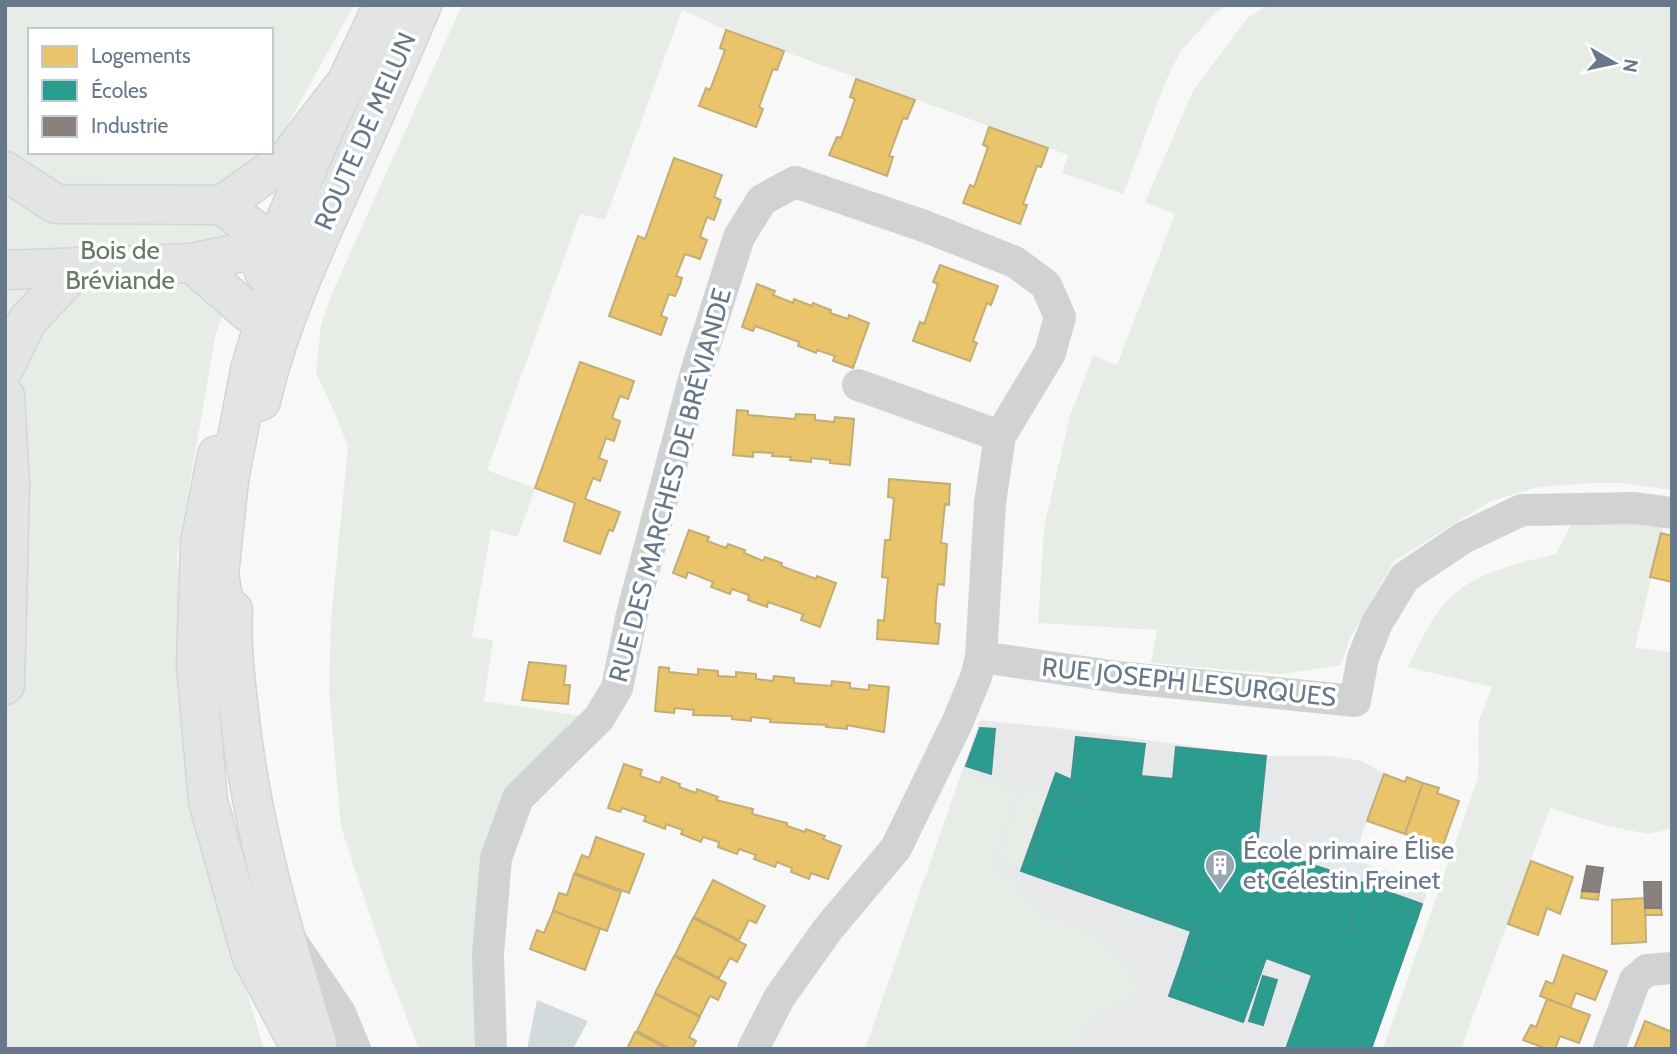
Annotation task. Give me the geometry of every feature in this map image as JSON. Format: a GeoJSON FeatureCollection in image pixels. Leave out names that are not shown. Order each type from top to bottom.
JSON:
{"type":"FeatureCollection","features":[{"type":"Feature","properties":{"kind":"street","name":"ROUTE DE MELUN"},"geometry":{"type":"LineString","coordinates":[[301,1049],[251,955],[208,800],[196,665],[200,543],[234,366],[249,313],[274,245],[342,88],[383,5]]}},
{"type":"Feature","properties":{"kind":"street","name":"ROUTE DE MELUN"},"geometry":{"type":"LineString","coordinates":[[232,642],[234,579],[252,440],[267,375],[314,246],[422,5]]}},
{"type":"Feature","properties":{"kind":"street"},"geometry":{"type":"LineString","coordinates":[[5,207],[56,204],[222,205],[289,157],[342,88]]}},
{"type":"Feature","properties":{"kind":"street"},"geometry":{"type":"LineString","coordinates":[[5,171],[56,204]]}},
{"type":"Feature","properties":{"kind":"street","name":"RUE DES MARCHES DE BRÉVIANDE"},"geometry":{"type":"LineString","coordinates":[[491,1049],[488,954],[496,858],[518,798],[599,718],[617,688],[632,614],[695,372],[739,237],[762,200],[795,182],[924,226],[1015,262],[1046,285],[1060,317],[1050,353],[1000,436],[990,503],[981,657],[976,677],[957,723],[896,848],[821,939],[779,998],[753,1049]]}},
{"type":"Feature","properties":{"kind":"street"},"geometry":{"type":"LineString","coordinates":[[222,205],[274,245]]}},
{"type":"Feature","properties":{"kind":"street"},"geometry":{"type":"LineString","coordinates":[[274,245],[275,286],[250,370],[229,480],[219,575],[232,642],[245,771],[279,923],[319,1049]]}},
{"type":"Feature","properties":{"kind":"street"},"geometry":{"type":"LineString","coordinates":[[5,270],[191,262],[274,245],[314,246]]}},
{"type":"Feature","properties":{"kind":"street"},"geometry":{"type":"LineString","coordinates":[[191,262],[249,313]]}},
{"type":"Feature","properties":{"kind":"street"},"geometry":{"type":"LineString","coordinates":[[5,367],[27,321],[78,267]]}},
{"type":"Feature","properties":{"kind":"street"},"geometry":{"type":"LineString","coordinates":[[858,385],[1000,436]]}},
{"type":"Feature","properties":{"kind":"street"},"geometry":{"type":"LineString","coordinates":[[5,396],[10,485],[5,685]]}},
{"type":"Feature","properties":{"kind":"street","name":"RUE JOSEPH LESURQUES"},"geometry":{"type":"LineString","coordinates":[[981,657],[1118,677],[1355,701],[1363,658],[1377,623],[1405,577],[1463,538],[1522,510],[1636,508],[1672,513]]}},
{"type":"Feature","properties":{"kind":"street"},"geometry":{"type":"LineString","coordinates":[[279,923],[340,1013],[355,1049]]}},
{"type":"Feature","properties":{"kind":"street"},"geometry":{"type":"LineString","coordinates":[[1609,1049],[1635,980],[1647,970],[1672,968]]}},
{"type":"Feature","properties":{"kind":"shaded area"},"geometry":{"type":"Polygon","coordinates":[[[980,720],[1266,756],[1330,756],[1362,761],[1384,774],[1353,859],[1429,887],[1370,1049],[865,1049],[980,720]]]}},
{"type":"Feature","properties":{"kind":"shaded area"},"geometry":{"type":"Polygon","coordinates":[[[537,1000],[588,1021],[573,1049],[527,1049],[537,1000]]]}},
{"type":"Feature","properties":{"kind":"green space","name":"Bois de Bréviande"},"geometry":{"type":"Polygon","coordinates":[[[5,5],[354,5],[273,152],[273,28],[28,28],[28,154],[272,154],[215,338],[177,556],[191,808],[264,1049],[5,1049],[5,5]]]}},
{"type":"Feature","properties":{"kind":"green space"},"geometry":{"type":"Polygon","coordinates":[[[462,5],[1226,5],[1215,13],[1180,52],[1165,83],[1123,194],[1062,173],[1068,155],[726,30],[682,10],[605,220],[580,214],[487,470],[535,488],[518,537],[491,530],[472,637],[493,640],[484,701],[589,717],[513,786],[484,1049],[419,1049],[391,978],[341,827],[329,691],[331,619],[348,447],[316,372],[321,325],[333,291],[462,5]]]}},
{"type":"Feature","properties":{"kind":"green space"},"geometry":{"type":"Polygon","coordinates":[[[1268,5],[1672,5],[1670,490],[1622,483],[1594,483],[1538,487],[1491,501],[1394,561],[1350,638],[1341,665],[1281,674],[1151,663],[1157,630],[1038,623],[1044,527],[1070,416],[1093,356],[1117,365],[1175,214],[1145,202],[1193,91],[1247,18],[1268,5]]]}},
{"type":"Feature","properties":{"kind":"green space"},"geometry":{"type":"Polygon","coordinates":[[[1575,517],[1664,523],[1635,648],[1672,652],[1672,829],[1648,834],[1603,825],[1550,808],[1461,1049],[1383,1049],[1478,778],[1479,720],[1492,687],[1408,667],[1435,616],[1458,591],[1498,570],[1556,554],[1575,517]]]}},
{"type":"Feature","properties":{"kind":"green space"},"geometry":{"type":"Polygon","coordinates":[[[965,765],[981,771],[978,780],[1016,793],[990,871],[1016,880],[1014,890],[1049,918],[1086,932],[1105,943],[1128,970],[1129,979],[1138,980],[1130,1003],[1103,1011],[1089,1024],[1074,1049],[865,1049],[965,765]]]}},
{"type":"Feature","properties":{"kind":"green space"},"geometry":{"type":"Polygon","coordinates":[[[1022,789],[1045,797],[1020,866],[998,859],[1022,789]]]}},
{"type":"Feature","properties":{"kind":"building: Logements"},"geometry":{"type":"Polygon","coordinates":[[[726,30],[784,51],[777,70],[773,69],[759,107],[763,109],[756,127],[699,106],[706,88],[710,90],[725,50],[720,48],[726,30]]]}},
{"type":"Feature","properties":{"kind":"building: Logements"},"geometry":{"type":"Polygon","coordinates":[[[856,79],[915,100],[907,119],[903,118],[889,156],[893,157],[887,176],[829,155],[837,137],[841,138],[855,99],[850,97],[856,79]]]}},
{"type":"Feature","properties":{"kind":"building: Logements"},"geometry":{"type":"Polygon","coordinates":[[[989,127],[1048,148],[1041,167],[1037,166],[1023,204],[1027,205],[1020,224],[963,203],[970,185],[974,187],[988,147],[983,145],[989,127]]]}},
{"type":"Feature","properties":{"kind":"building: Logements"},"geometry":{"type":"Polygon","coordinates":[[[674,158],[722,175],[714,197],[721,200],[714,220],[707,217],[700,237],[707,240],[700,259],[685,254],[676,276],[682,278],[680,285],[675,296],[669,294],[661,316],[667,318],[661,335],[609,316],[638,236],[645,239],[674,158]]]}},
{"type":"Feature","properties":{"kind":"building: Logements"},"geometry":{"type":"Polygon","coordinates":[[[940,265],[998,286],[991,305],[987,303],[973,341],[977,343],[970,361],[913,341],[920,322],[924,324],[938,284],[933,282],[940,265]]]}},
{"type":"Feature","properties":{"kind":"building: Logements"},"geometry":{"type":"Polygon","coordinates":[[[757,284],[775,291],[773,295],[793,303],[794,299],[812,306],[813,303],[831,310],[830,313],[848,319],[849,315],[869,323],[853,368],[833,361],[835,356],[798,346],[799,342],[755,326],[753,331],[742,327],[757,284]]]}},
{"type":"Feature","properties":{"kind":"building: Logements"},"geometry":{"type":"Polygon","coordinates":[[[580,362],[634,381],[628,399],[620,396],[612,418],[620,421],[614,441],[606,438],[599,458],[607,461],[600,481],[593,478],[585,499],[620,512],[613,531],[609,530],[600,554],[564,541],[575,503],[535,488],[580,362]]]}},
{"type":"Feature","properties":{"kind":"building: Logements"},"geometry":{"type":"Polygon","coordinates":[[[737,410],[748,411],[748,415],[795,419],[796,414],[815,415],[815,420],[834,422],[835,417],[854,419],[850,465],[811,458],[811,462],[790,460],[791,457],[772,456],[773,453],[753,452],[753,457],[733,455],[737,410]]]}},
{"type":"Feature","properties":{"kind":"building: Logements"},"geometry":{"type":"Polygon","coordinates":[[[889,479],[950,484],[949,505],[945,504],[941,543],[947,544],[944,585],[938,584],[936,602],[935,623],[940,624],[938,644],[877,639],[878,620],[884,621],[888,578],[882,577],[885,540],[890,540],[894,498],[888,497],[889,479]]]}},
{"type":"Feature","properties":{"kind":"building: Logements"},"geometry":{"type":"Polygon","coordinates":[[[689,530],[709,537],[707,541],[726,548],[728,544],[763,561],[765,557],[816,579],[817,576],[836,583],[820,627],[801,620],[803,614],[768,602],[767,607],[748,600],[749,595],[732,589],[730,594],[711,587],[713,582],[688,572],[686,578],[673,573],[689,530]]]}},
{"type":"Feature","properties":{"kind":"building: Logements"},"geometry":{"type":"Polygon","coordinates":[[[1661,533],[1672,536],[1672,582],[1650,577],[1661,533]]]}},
{"type":"Feature","properties":{"kind":"building: Logements"},"geometry":{"type":"Polygon","coordinates":[[[529,662],[566,666],[564,685],[570,685],[568,704],[522,700],[529,662]]]}},
{"type":"Feature","properties":{"kind":"building: Logements"},"geometry":{"type":"Polygon","coordinates":[[[659,667],[669,668],[669,672],[698,675],[698,669],[718,671],[718,676],[736,677],[736,672],[756,674],[756,679],[773,681],[774,676],[794,678],[794,683],[831,686],[832,681],[850,683],[850,688],[869,690],[869,685],[889,687],[884,732],[847,725],[847,729],[826,727],[827,725],[770,722],[771,719],[751,717],[751,721],[732,719],[732,716],[693,715],[694,710],[675,708],[674,713],[655,711],[659,667]]]}},
{"type":"Feature","properties":{"kind":"building: Logements"},"geometry":{"type":"Polygon","coordinates":[[[624,764],[642,770],[640,776],[660,783],[662,777],[696,793],[697,789],[718,797],[716,800],[753,809],[752,814],[825,836],[823,839],[841,846],[828,879],[811,873],[809,879],[791,872],[792,868],[777,862],[775,867],[754,859],[756,855],[739,849],[737,854],[718,847],[719,842],[703,837],[701,842],[681,834],[683,830],[666,824],[665,829],[644,821],[646,816],[622,808],[620,812],[608,808],[624,764]]]}},
{"type":"Feature","properties":{"kind":"building: Logements"},"geometry":{"type":"Polygon","coordinates":[[[1384,774],[1405,782],[1407,777],[1423,783],[1405,834],[1367,821],[1384,774]]]}},
{"type":"Feature","properties":{"kind":"building: Logements"},"geometry":{"type":"Polygon","coordinates":[[[1423,783],[1439,788],[1437,793],[1459,801],[1442,848],[1405,834],[1423,783]]]}},
{"type":"Feature","properties":{"kind":"building: Logements"},"geometry":{"type":"Polygon","coordinates":[[[596,837],[644,854],[629,893],[575,873],[582,855],[589,858],[596,837]]]}},
{"type":"Feature","properties":{"kind":"building: Logements"},"geometry":{"type":"Polygon","coordinates":[[[1531,861],[1573,877],[1560,914],[1547,908],[1538,935],[1508,924],[1531,861]]]}},
{"type":"Feature","properties":{"kind":"building: Logements"},"geometry":{"type":"Polygon","coordinates":[[[574,874],[621,892],[607,931],[553,911],[559,893],[567,895],[574,874]]]}},
{"type":"Feature","properties":{"kind":"building: Logements"},"geometry":{"type":"Polygon","coordinates":[[[713,880],[765,906],[756,923],[749,920],[739,940],[694,917],[713,880]]]}},
{"type":"Feature","properties":{"kind":"building: Logements"},"geometry":{"type":"Polygon","coordinates":[[[1582,891],[1599,892],[1598,900],[1581,898],[1582,891]]]}},
{"type":"Feature","properties":{"kind":"building: Logements"},"geometry":{"type":"Polygon","coordinates":[[[1645,898],[1646,942],[1612,944],[1612,900],[1645,898]]]}},
{"type":"Feature","properties":{"kind":"building: Logements"},"geometry":{"type":"Polygon","coordinates":[[[1645,908],[1661,908],[1662,915],[1645,915],[1645,908]]]}},
{"type":"Feature","properties":{"kind":"building: Logements"},"geometry":{"type":"Polygon","coordinates":[[[553,911],[600,929],[585,970],[530,949],[537,930],[544,933],[553,911]]]}},
{"type":"Feature","properties":{"kind":"building: Logements"},"geometry":{"type":"Polygon","coordinates":[[[693,918],[746,945],[737,962],[730,958],[719,978],[675,955],[693,918]]]}},
{"type":"Feature","properties":{"kind":"building: Logements"},"geometry":{"type":"Polygon","coordinates":[[[1563,955],[1607,971],[1595,1000],[1576,993],[1570,1008],[1540,996],[1546,981],[1553,984],[1563,955]]]}},
{"type":"Feature","properties":{"kind":"building: Logements"},"geometry":{"type":"Polygon","coordinates":[[[674,956],[726,983],[718,1000],[710,996],[700,1016],[655,993],[674,956]]]}},
{"type":"Feature","properties":{"kind":"building: Logements"},"geometry":{"type":"Polygon","coordinates":[[[655,994],[700,1017],[689,1037],[696,1041],[692,1049],[671,1049],[637,1031],[655,994]]]}},
{"type":"Feature","properties":{"kind":"building: Logements"},"geometry":{"type":"Polygon","coordinates":[[[1547,999],[1590,1015],[1579,1043],[1560,1036],[1555,1049],[1547,1049],[1523,1040],[1531,1025],[1536,1027],[1547,999]]]}},
{"type":"Feature","properties":{"kind":"building: Logements"},"geometry":{"type":"Polygon","coordinates":[[[1645,1021],[1672,1032],[1672,1049],[1634,1049],[1645,1021]]]}},
{"type":"Feature","properties":{"kind":"building: Logements"},"geometry":{"type":"Polygon","coordinates":[[[635,1032],[668,1049],[627,1049],[635,1032]]]}},
{"type":"Feature","properties":{"kind":"building: Écoles"},"geometry":{"type":"Polygon","coordinates":[[[980,728],[995,729],[991,774],[966,766],[980,728]]]}},
{"type":"Feature","properties":{"kind":"building: Écoles","name":"École primaire Élise et Célestin Freinet"},"geometry":{"type":"Polygon","coordinates":[[[1076,737],[1145,744],[1141,776],[1173,779],[1176,747],[1266,756],[1254,876],[1269,880],[1286,868],[1302,865],[1328,870],[1340,880],[1351,899],[1353,910],[1350,929],[1362,933],[1374,900],[1418,916],[1371,1049],[1286,1049],[1312,975],[1266,958],[1255,989],[1189,965],[1201,930],[1064,881],[1070,865],[1034,853],[1039,823],[1055,796],[1089,807],[1092,800],[1070,793],[1076,737]]]}},
{"type":"Feature","properties":{"kind":"building: Écoles"},"geometry":{"type":"Polygon","coordinates":[[[1056,773],[1072,780],[1070,793],[1092,800],[1089,807],[1055,796],[1039,823],[1034,853],[1070,865],[1064,881],[1201,930],[1191,931],[1021,871],[1056,773]]]}},
{"type":"Feature","properties":{"kind":"building: Écoles"},"geometry":{"type":"Polygon","coordinates":[[[1257,845],[1321,868],[1307,865],[1291,867],[1269,880],[1254,876],[1257,845]]]}},
{"type":"Feature","properties":{"kind":"building: Écoles"},"geometry":{"type":"Polygon","coordinates":[[[1321,868],[1422,904],[1418,916],[1374,900],[1362,933],[1350,929],[1353,910],[1347,889],[1336,877],[1321,868]]]}},
{"type":"Feature","properties":{"kind":"building: Écoles"},"geometry":{"type":"Polygon","coordinates":[[[1201,930],[1189,965],[1181,962],[1191,931],[1201,930]]]}},
{"type":"Feature","properties":{"kind":"building: Écoles"},"geometry":{"type":"Polygon","coordinates":[[[1181,962],[1255,989],[1243,1022],[1169,996],[1181,962]]]}},
{"type":"Feature","properties":{"kind":"building: Écoles"},"geometry":{"type":"Polygon","coordinates":[[[1263,976],[1277,980],[1263,1025],[1249,1021],[1263,976]]]}},
{"type":"Feature","properties":{"kind":"building: Industrie"},"geometry":{"type":"Polygon","coordinates":[[[1587,866],[1603,868],[1599,892],[1582,891],[1587,866]]]}},
{"type":"Feature","properties":{"kind":"building: Industrie"},"geometry":{"type":"Polygon","coordinates":[[[1644,882],[1661,882],[1661,908],[1645,908],[1644,882]]]}},
{"type":"Feature","properties":{"kind":"place","name":"École primaire Élise et Célestin Freinet"},"geometry":{"type":"Point","coordinates":[1220,892]}}]}
